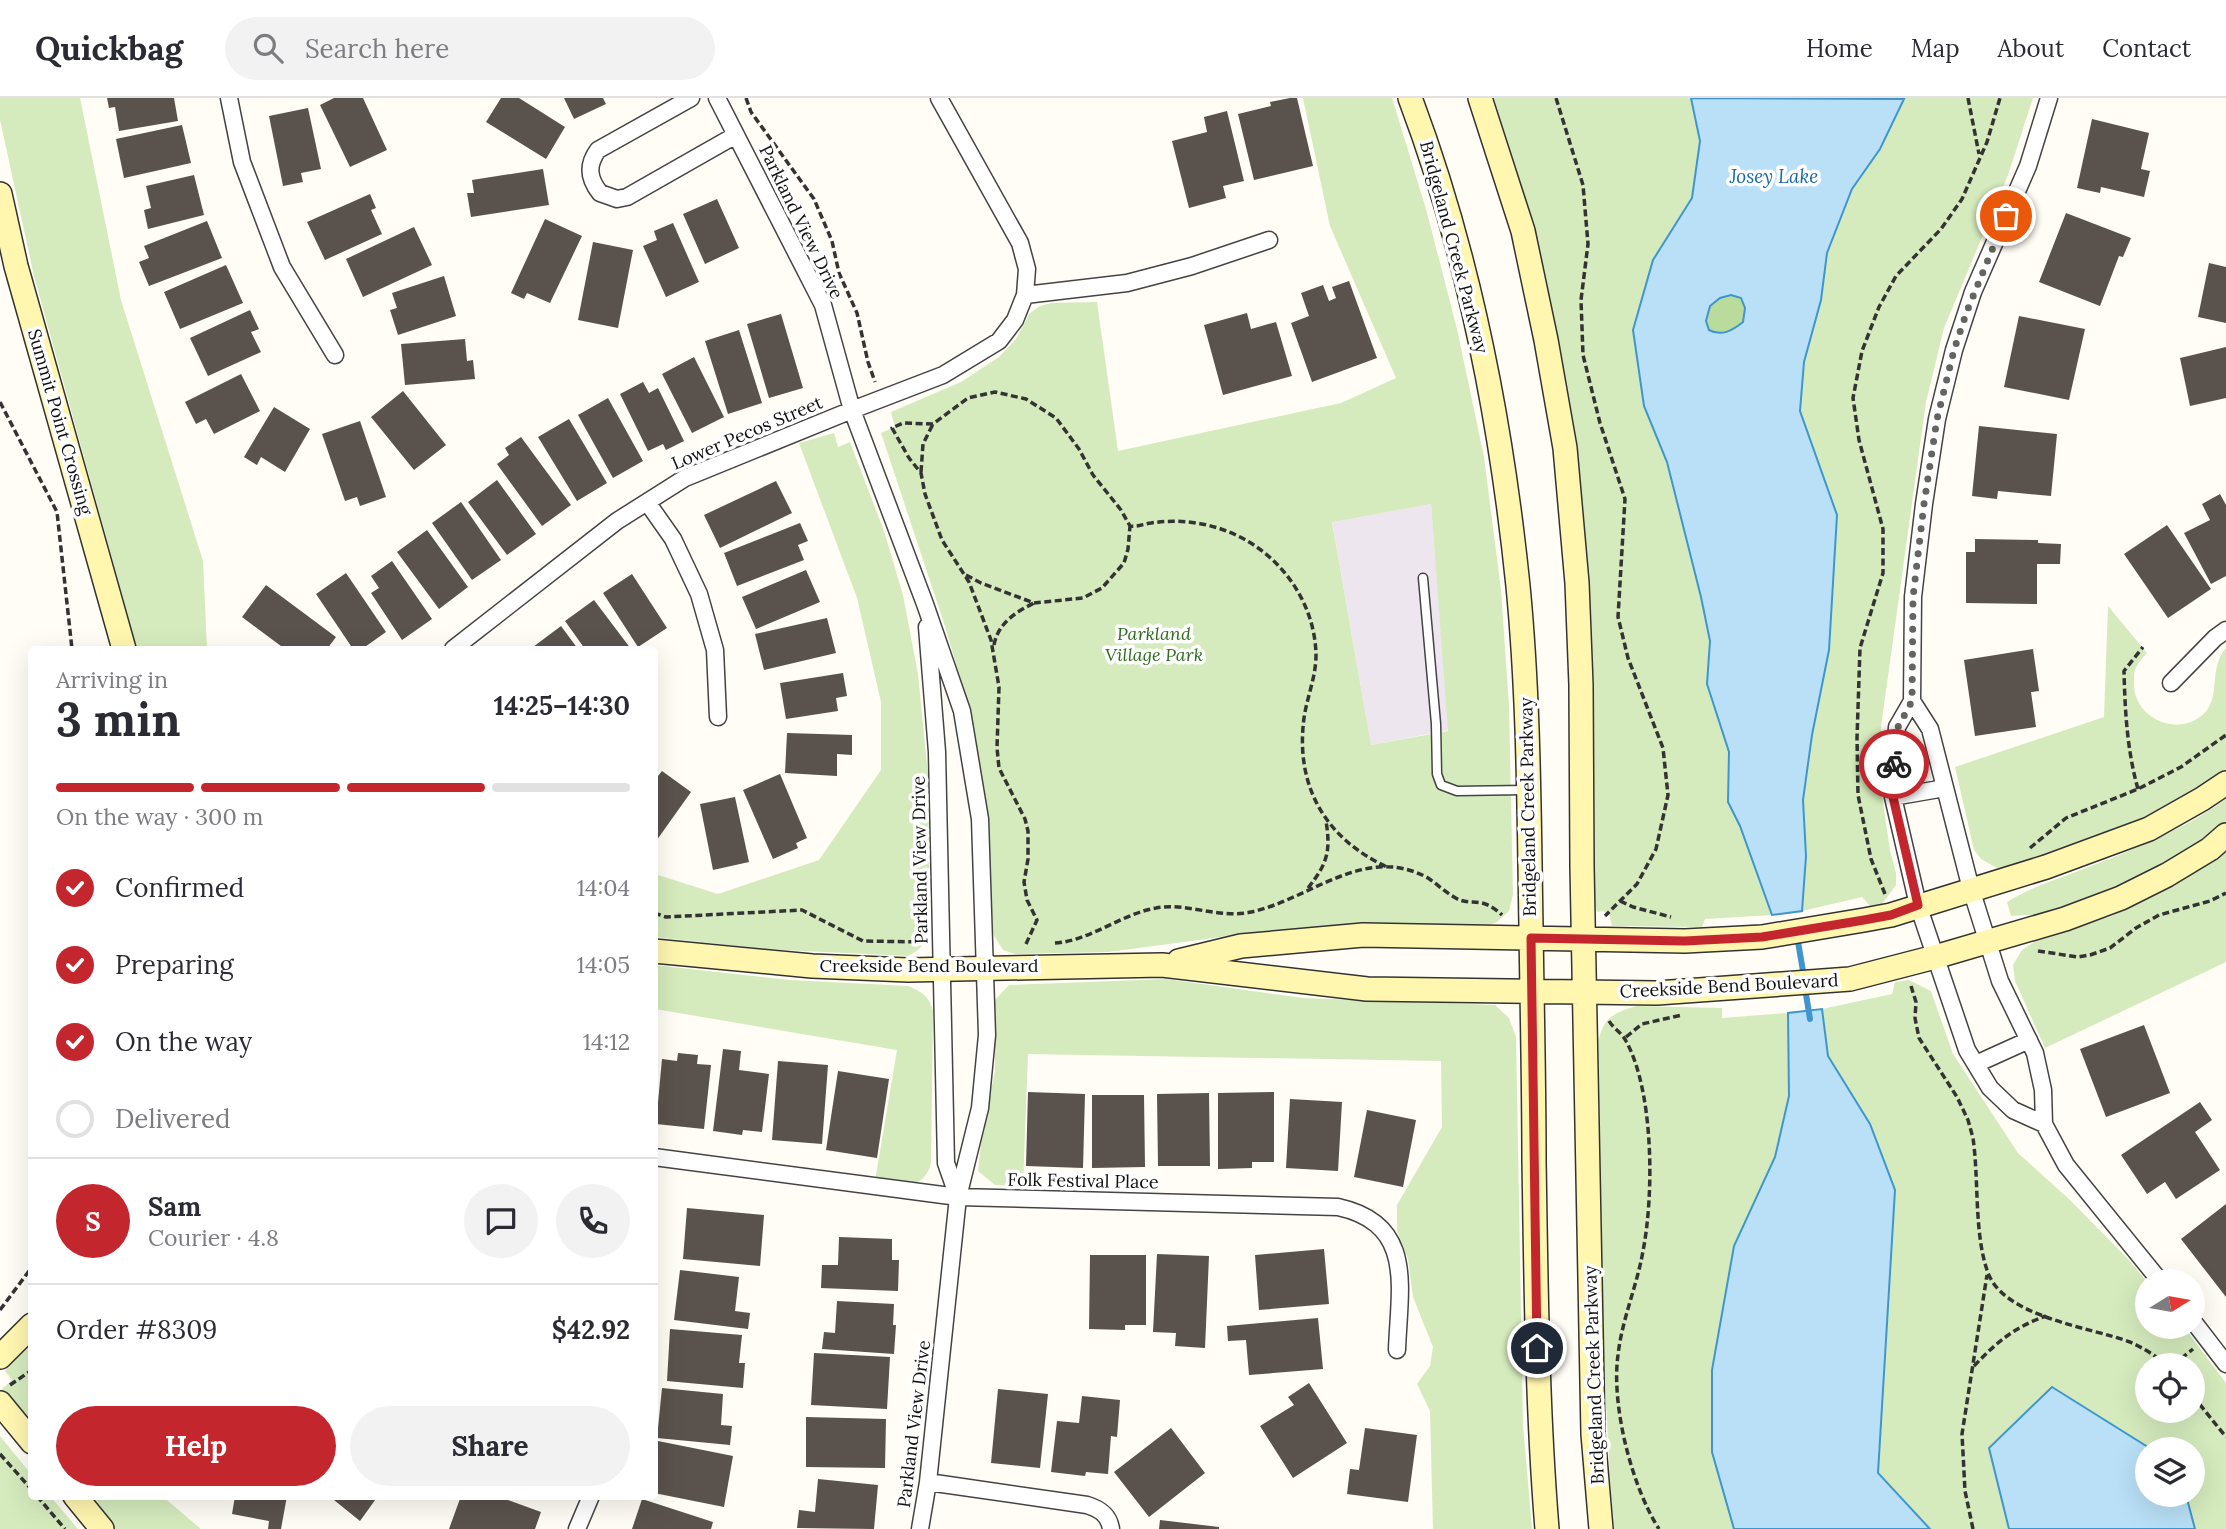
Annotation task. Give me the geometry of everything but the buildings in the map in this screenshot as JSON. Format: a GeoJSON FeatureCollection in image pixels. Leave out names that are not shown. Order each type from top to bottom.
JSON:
{"type":"FeatureCollection","features":[{"type":"Feature","properties":{"kind":"street"},"geometry":{"type":"LineString","coordinates":[[229,98],[242,162],[282,267],[335,355]]}},
{"type":"Feature","properties":{"kind":"street"},"geometry":{"type":"LineString","coordinates":[[691,98],[598,150],[590,167],[590,176],[600,192],[618,198],[626,197],[737,135]]}},
{"type":"Feature","properties":{"kind":"street","name":"Parkland View Drive"},"geometry":{"type":"LineString","coordinates":[[717,98],[823,305],[852,410],[962,710],[980,819],[987,1035],[980,1108],[958,1197],[928,1482],[920,1529]]}},
{"type":"Feature","properties":{"kind":"street"},"geometry":{"type":"LineString","coordinates":[[939,98],[1020,243],[1027,269],[1025,295],[1128,283],[1192,266],[1269,240]]}},
{"type":"Feature","properties":{"kind":"street","name":"Bridgeland Creek Parkway"},"geometry":{"type":"LineString","coordinates":[[1410,98],[1424,135],[1457,249],[1483,354],[1502,456],[1518,587],[1526,705],[1537,1338],[1540,1440],[1547,1529]]}},
{"type":"Feature","properties":{"kind":"street","name":"Bridgeland Creek Parkway"},"geometry":{"type":"LineString","coordinates":[[1480,98],[1523,231],[1546,340],[1565,448],[1577,583],[1594,939],[1584,992],[1594,1434],[1601,1529]]}},
{"type":"Feature","properties":{"kind":"street"},"geometry":{"type":"LineString","coordinates":[[2044,1124],[2013,1111],[1990,1088],[1967,1050],[1918,905],[1893,797],[1898,727],[1912,701],[1913,597],[1937,419],[1954,350],[1973,292],[2028,166],[2049,98]]}},
{"type":"Feature","properties":{"kind":"street","name":"Summit Point Crossing"},"geometry":{"type":"LineString","coordinates":[[0,194],[16,266],[123,646]]}},
{"type":"Feature","properties":{"kind":"street","name":"Lower Pecos Street"},"geometry":{"type":"LineString","coordinates":[[457,646],[617,521],[685,478],[943,375],[999,341],[1015,320],[1025,295]]}},
{"type":"Feature","properties":{"kind":"street"},"geometry":{"type":"LineString","coordinates":[[647,502],[673,539],[699,594],[715,650],[718,718]]}},
{"type":"Feature","properties":{"kind":"street","name":"Parkland View Drive"},"geometry":{"type":"LineString","coordinates":[[925,604],[937,752],[946,1163],[958,1197]]}},
{"type":"Feature","properties":{"kind":"street"},"geometry":{"type":"LineString","coordinates":[[2171,683],[2214,638],[2226,630]]}},
{"type":"Feature","properties":{"kind":"street"},"geometry":{"type":"LineString","coordinates":[[1912,701],[1930,729],[1986,942],[2000,981],[2035,1053],[2043,1090],[2044,1124],[2066,1165],[2150,1269]]}},
{"type":"Feature","properties":{"kind":"street","name":"Creekside Bend Boulevard"},"geometry":{"type":"LineString","coordinates":[[1162,965],[1241,946],[1363,934],[1685,941],[1762,937],[1864,920],[1891,915],[2046,867],[2149,829],[2226,783]]}},
{"type":"Feature","properties":{"kind":"street"},"geometry":{"type":"LineString","coordinates":[[1893,797],[1945,788]]}},
{"type":"Feature","properties":{"kind":"street","name":"Creekside Bend Boulevard"},"geometry":{"type":"LineString","coordinates":[[658,951],[812,966],[942,969],[1162,965],[1367,989],[1532,989],[1657,993],[1850,979],[2065,919],[2121,898],[2167,875],[2210,849],[2226,835]]}},
{"type":"Feature","properties":{"kind":"street"},"geometry":{"type":"LineString","coordinates":[[1976,1065],[2029,1040]]}},
{"type":"Feature","properties":{"kind":"street","name":"Folk Festival Place"},"geometry":{"type":"LineString","coordinates":[[658,1158],[958,1197],[1338,1207],[1357,1211],[1374,1220],[1387,1235],[1396,1252],[1400,1270],[1397,1350]]}},
{"type":"Feature","properties":{"kind":"street"},"geometry":{"type":"LineString","coordinates":[[0,1357],[28,1329]]}},
{"type":"Feature","properties":{"kind":"street"},"geometry":{"type":"LineString","coordinates":[[2206,1338],[2226,1364]]}},
{"type":"Feature","properties":{"kind":"street"},"geometry":{"type":"LineString","coordinates":[[0,1404],[28,1437]]}},
{"type":"Feature","properties":{"kind":"street"},"geometry":{"type":"LineString","coordinates":[[928,1482],[1087,1504],[1098,1508],[1106,1516],[1111,1529]]}},
{"type":"Feature","properties":{"kind":"street"},"geometry":{"type":"LineString","coordinates":[[78,1500],[102,1529]]}},
{"type":"Feature","properties":{"kind":"street"},"geometry":{"type":"LineString","coordinates":[[577,1529],[589,1500]]}},
{"type":"Feature","properties":{"kind":"lane"},"geometry":{"type":"LineString","coordinates":[[1423,578],[1436,724],[1437,774],[1441,785],[1457,791],[1528,790]]}},
{"type":"Feature","properties":{"kind":"path"},"geometry":{"type":"LineString","coordinates":[[746,98],[751,112],[814,199],[832,240],[839,273],[857,313],[868,362],[892,428],[921,473]]}},
{"type":"Feature","properties":{"kind":"path"},"geometry":{"type":"LineString","coordinates":[[1556,98],[1583,185],[1588,244],[1581,300],[1583,355],[1600,423],[1625,499],[1618,617],[1628,658],[1663,748],[1668,795],[1656,849],[1636,884],[1604,917],[1594,939]]}},
{"type":"Feature","properties":{"kind":"path"},"geometry":{"type":"LineString","coordinates":[[1968,98],[1979,156]]}},
{"type":"Feature","properties":{"kind":"path"},"geometry":{"type":"LineString","coordinates":[[1886,897],[1871,859],[1858,795],[1857,738],[1860,648],[1883,573],[1883,529],[1859,440],[1853,398],[1862,351],[1879,307],[1896,276],[1941,229],[1962,199],[1987,142],[2000,98]]}},
{"type":"Feature","properties":{"kind":"path"},"geometry":{"type":"LineString","coordinates":[[993,650],[995,638],[1010,616],[1034,603],[1083,598],[1102,588],[1124,564],[1130,526],[1056,418],[1026,399],[995,392],[968,398],[933,424],[923,444],[921,473],[925,494],[942,540],[964,573],[981,610],[993,650],[999,687],[999,768],[1025,819],[1028,831],[1029,850],[1024,882],[1027,900],[1037,920],[1026,944]]}},
{"type":"Feature","properties":{"kind":"path"},"geometry":{"type":"LineString","coordinates":[[0,402],[57,512],[72,646]]}},
{"type":"Feature","properties":{"kind":"path"},"geometry":{"type":"LineString","coordinates":[[892,428],[904,423],[933,424]]}},
{"type":"Feature","properties":{"kind":"path"},"geometry":{"type":"LineString","coordinates":[[1130,526],[1194,521],[1230,532],[1261,550],[1287,574],[1304,601],[1314,635],[1316,657],[1301,741],[1307,784],[1326,819],[1370,859],[1388,868],[1427,878],[1458,900],[1485,902],[1503,916]]}},
{"type":"Feature","properties":{"kind":"path"},"geometry":{"type":"LineString","coordinates":[[964,573],[981,583],[1034,603]]}},
{"type":"Feature","properties":{"kind":"path"},"geometry":{"type":"LineString","coordinates":[[2138,789],[2127,726],[2124,671],[2143,647]]}},
{"type":"Feature","properties":{"kind":"path"},"geometry":{"type":"LineString","coordinates":[[2026,850],[2066,818],[2138,789],[2181,767],[2226,735]]}},
{"type":"Feature","properties":{"kind":"path"},"geometry":{"type":"LineString","coordinates":[[1306,890],[1321,871],[1328,856],[1326,819]]}},
{"type":"Feature","properties":{"kind":"path"},"geometry":{"type":"LineString","coordinates":[[1046,943],[1060,943],[1158,908],[1224,915],[1250,913],[1275,905],[1330,879],[1361,870],[1388,868]]}},
{"type":"Feature","properties":{"kind":"path"},"geometry":{"type":"LineString","coordinates":[[2031,951],[2090,956],[2110,948],[2159,915],[2191,907],[2226,893]]}},
{"type":"Feature","properties":{"kind":"path"},"geometry":{"type":"LineString","coordinates":[[1620,901],[1682,920]]}},
{"type":"Feature","properties":{"kind":"path"},"geometry":{"type":"LineString","coordinates":[[658,915],[666,917],[802,910],[863,941],[941,943]]}},
{"type":"Feature","properties":{"kind":"path"},"geometry":{"type":"LineString","coordinates":[[984,943],[1032,944]]}},
{"type":"Feature","properties":{"kind":"path"},"geometry":{"type":"LineString","coordinates":[[1911,986],[1916,1002],[1915,1018],[1919,1038],[1957,1097],[1973,1138],[1982,1253],[1987,1274],[1994,1285],[2012,1302],[2046,1316],[2131,1343],[2152,1353]]}},
{"type":"Feature","properties":{"kind":"path"},"geometry":{"type":"LineString","coordinates":[[1608,992],[1609,1022],[1625,1038],[1636,1063],[1650,1145],[1644,1250],[1622,1326],[1617,1358],[1618,1394],[1630,1464],[1647,1511],[1660,1529]]}},
{"type":"Feature","properties":{"kind":"path"},"geometry":{"type":"LineString","coordinates":[[1625,1038],[1642,1024],[1686,1015]]}},
{"type":"Feature","properties":{"kind":"path"},"geometry":{"type":"LineString","coordinates":[[0,1310],[28,1272]]}},
{"type":"Feature","properties":{"kind":"path"},"geometry":{"type":"LineString","coordinates":[[1973,1529],[1965,1491],[1962,1434],[1987,1274]]}},
{"type":"Feature","properties":{"kind":"path"},"geometry":{"type":"LineString","coordinates":[[1972,1368],[2015,1329],[2046,1316]]}},
{"type":"Feature","properties":{"kind":"path"},"geometry":{"type":"LineString","coordinates":[[2188,1353],[2206,1338]]}},
{"type":"Feature","properties":{"kind":"path"},"geometry":{"type":"LineString","coordinates":[[0,1392],[28,1373]]}},
{"type":"Feature","properties":{"kind":"path"},"geometry":{"type":"LineString","coordinates":[[2205,1411],[2226,1437]]}},
{"type":"Feature","properties":{"kind":"path"},"geometry":{"type":"LineString","coordinates":[[0,1454],[28,1486]]}},
{"type":"Feature","properties":{"kind":"path"},"geometry":{"type":"LineString","coordinates":[[40,1500],[65,1529]]}},
{"type":"Feature","properties":{"kind":"shaded area"},"geometry":{"type":"Polygon","coordinates":[[[1431,504],[1449,730],[1371,745],[1332,521],[1431,504]]]}},
{"type":"Feature","properties":{"kind":"green space"},"geometry":{"type":"Polygon","coordinates":[[[0,98],[80,98],[121,300],[203,561],[207,646],[136,646],[34,276],[0,120],[0,98]]]}},
{"type":"Feature","properties":{"kind":"green space","name":"Parkland Village Park"},"geometry":{"type":"Polygon","coordinates":[[[1303,98],[1392,98],[1426,209],[1457,329],[1484,457],[1501,590],[1509,706],[1513,895],[1509,911],[1497,922],[1483,927],[1413,924],[1309,929],[1229,936],[1108,952],[1015,954],[1003,950],[994,936],[991,923],[988,840],[981,776],[967,701],[881,433],[895,427],[891,412],[961,382],[999,357],[1016,339],[1030,313],[1051,303],[1097,302],[1118,451],[1341,403],[1396,378],[1330,226],[1303,98]],[[1431,504],[1332,522],[1371,745],[1448,731],[1431,504]]]}},
{"type":"Feature","properties":{"kind":"green space"},"geometry":{"type":"Polygon","coordinates":[[[1488,98],[1691,98],[1700,141],[1692,198],[1653,260],[1634,330],[1644,406],[1667,462],[1710,641],[1707,684],[1729,752],[1728,802],[1740,826],[1772,915],[1705,919],[1702,927],[1612,926],[1610,916],[1603,911],[1597,912],[1593,896],[1585,566],[1488,98]]]}},
{"type":"Feature","properties":{"kind":"green space"},"geometry":{"type":"Polygon","coordinates":[[[1904,98],[2033,98],[2008,175],[1944,328],[1926,402],[1881,727],[1879,777],[1896,885],[1882,904],[1870,906],[1862,897],[1802,911],[1806,856],[1803,800],[1812,735],[1829,650],[1837,515],[1800,411],[1804,362],[1821,300],[1827,253],[1852,189],[1880,149],[1904,98]]]}},
{"type":"Feature","properties":{"kind":"green space"},"geometry":{"type":"Polygon","coordinates":[[[1731,295],[1741,298],[1745,308],[1743,322],[1723,333],[1709,330],[1706,321],[1710,305],[1731,295]]]}},
{"type":"Feature","properties":{"kind":"green space"},"geometry":{"type":"Polygon","coordinates":[[[834,433],[838,447],[850,442],[884,531],[903,595],[918,674],[928,775],[930,925],[926,940],[908,956],[764,949],[658,937],[658,875],[718,894],[819,860],[881,770],[881,702],[857,598],[799,443],[834,433]]]}},
{"type":"Feature","properties":{"kind":"green space"},"geometry":{"type":"Polygon","coordinates":[[[2108,606],[2147,653],[2135,669],[2135,694],[2147,713],[2166,723],[2189,723],[2207,710],[2213,694],[2217,665],[2226,648],[2226,772],[2132,826],[2023,864],[1997,868],[1981,859],[1974,850],[1955,767],[2104,717],[2108,606]]]}},
{"type":"Feature","properties":{"kind":"green space"},"geometry":{"type":"Polygon","coordinates":[[[2226,799],[2226,822],[2193,848],[2136,882],[2050,914],[2011,916],[2007,902],[2016,896],[2158,838],[2226,799]]]}},
{"type":"Feature","properties":{"kind":"green space"},"geometry":{"type":"Polygon","coordinates":[[[2226,852],[2226,962],[2045,1048],[2015,981],[2013,965],[2022,950],[2037,940],[2112,916],[2162,892],[2226,852]]]}},
{"type":"Feature","properties":{"kind":"green space"},"geometry":{"type":"Polygon","coordinates":[[[658,965],[790,980],[908,986],[927,998],[933,1011],[931,1163],[922,1179],[916,1183],[901,1185],[875,1181],[897,1050],[658,1010],[658,965]]]}},
{"type":"Feature","properties":{"kind":"green space"},"geometry":{"type":"Polygon","coordinates":[[[1166,979],[1303,998],[1495,1005],[1509,1018],[1516,1037],[1523,1425],[1532,1529],[1433,1529],[1430,1411],[1417,1384],[1430,1366],[1433,1347],[1413,1297],[1408,1259],[1397,1231],[1397,1205],[1442,1127],[1441,1061],[1028,1054],[1023,1186],[995,1185],[978,1171],[982,1134],[995,1071],[995,1000],[1009,985],[1166,979]]]}},
{"type":"Feature","properties":{"kind":"green space"},"geometry":{"type":"Polygon","coordinates":[[[1909,980],[1931,991],[1953,1054],[2018,1153],[2070,1200],[2136,1269],[2135,1339],[2193,1339],[2204,1353],[2135,1353],[2135,1423],[2205,1423],[2205,1355],[2226,1383],[2226,1529],[2195,1529],[2189,1507],[2205,1507],[2205,1437],[2135,1439],[2052,1387],[1989,1448],[2009,1529],[1930,1529],[1878,1473],[1895,1190],[1870,1124],[1828,1056],[1822,1009],[1892,994],[1895,982],[1909,980]]]}},
{"type":"Feature","properties":{"kind":"green space"},"geometry":{"type":"Polygon","coordinates":[[[1636,1006],[1722,1008],[1722,1018],[1788,1013],[1789,1096],[1775,1157],[1734,1246],[1712,1452],[1734,1529],[1614,1529],[1599,1267],[1597,1046],[1602,1029],[1609,1019],[1636,1006]]]}},
{"type":"Feature","properties":{"kind":"green space"},"geometry":{"type":"Polygon","coordinates":[[[28,1345],[28,1426],[4,1398],[2,1389],[12,1380],[5,1371],[28,1345]]]}},
{"type":"Feature","properties":{"kind":"green space"},"geometry":{"type":"Polygon","coordinates":[[[0,1436],[28,1470],[28,1500],[53,1500],[78,1529],[0,1529],[0,1436]]]}},
{"type":"Feature","properties":{"kind":"green space"},"geometry":{"type":"Polygon","coordinates":[[[91,1500],[167,1500],[201,1529],[115,1529],[91,1500]]]}},
{"type":"Feature","properties":{"kind":"water","name":"Josey Lake"},"geometry":{"type":"Polygon","coordinates":[[[1691,98],[1904,99],[1880,149],[1852,189],[1827,253],[1821,300],[1804,362],[1800,411],[1837,515],[1829,650],[1812,735],[1803,800],[1806,856],[1802,911],[1772,915],[1740,826],[1728,802],[1729,752],[1707,684],[1710,641],[1667,462],[1644,406],[1633,330],[1653,260],[1692,198],[1700,141],[1691,98]],[[1731,295],[1720,298],[1710,306],[1706,321],[1709,330],[1723,333],[1743,322],[1745,308],[1741,298],[1731,295]]]}},
{"type":"Feature","properties":{"kind":"water"},"geometry":{"type":"Polygon","coordinates":[[[1822,1009],[1828,1056],[1870,1124],[1895,1190],[1878,1473],[1930,1529],[1734,1529],[1712,1452],[1712,1370],[1734,1246],[1775,1157],[1789,1096],[1788,1013],[1822,1009]]]}},
{"type":"Feature","properties":{"kind":"water"},"geometry":{"type":"Polygon","coordinates":[[[2052,1387],[2135,1439],[2135,1507],[2189,1507],[2195,1529],[2009,1529],[1989,1448],[2052,1387]]]}},
{"type":"Feature","properties":{"kind":"waterway"},"geometry":{"type":"LineString","coordinates":[[1797,936],[1804,977]]}},
{"type":"Feature","properties":{"kind":"waterway"},"geometry":{"type":"LineString","coordinates":[[1805,988],[1810,1019]]}},
{"type":"Feature","properties":{"kind":"way so far"},"geometry":{"type":"LineString","coordinates":[[1894,764],[1898,727],[1912,701],[1913,597],[1937,419],[1954,350],[1973,292],[2006,216]]}},
{"type":"Feature","properties":{"kind":"route"},"geometry":{"type":"LineString","coordinates":[[1537,1348],[1531,938],[1685,941],[1762,937],[1891,915],[1918,905],[1893,797],[1894,764]]}}]}
